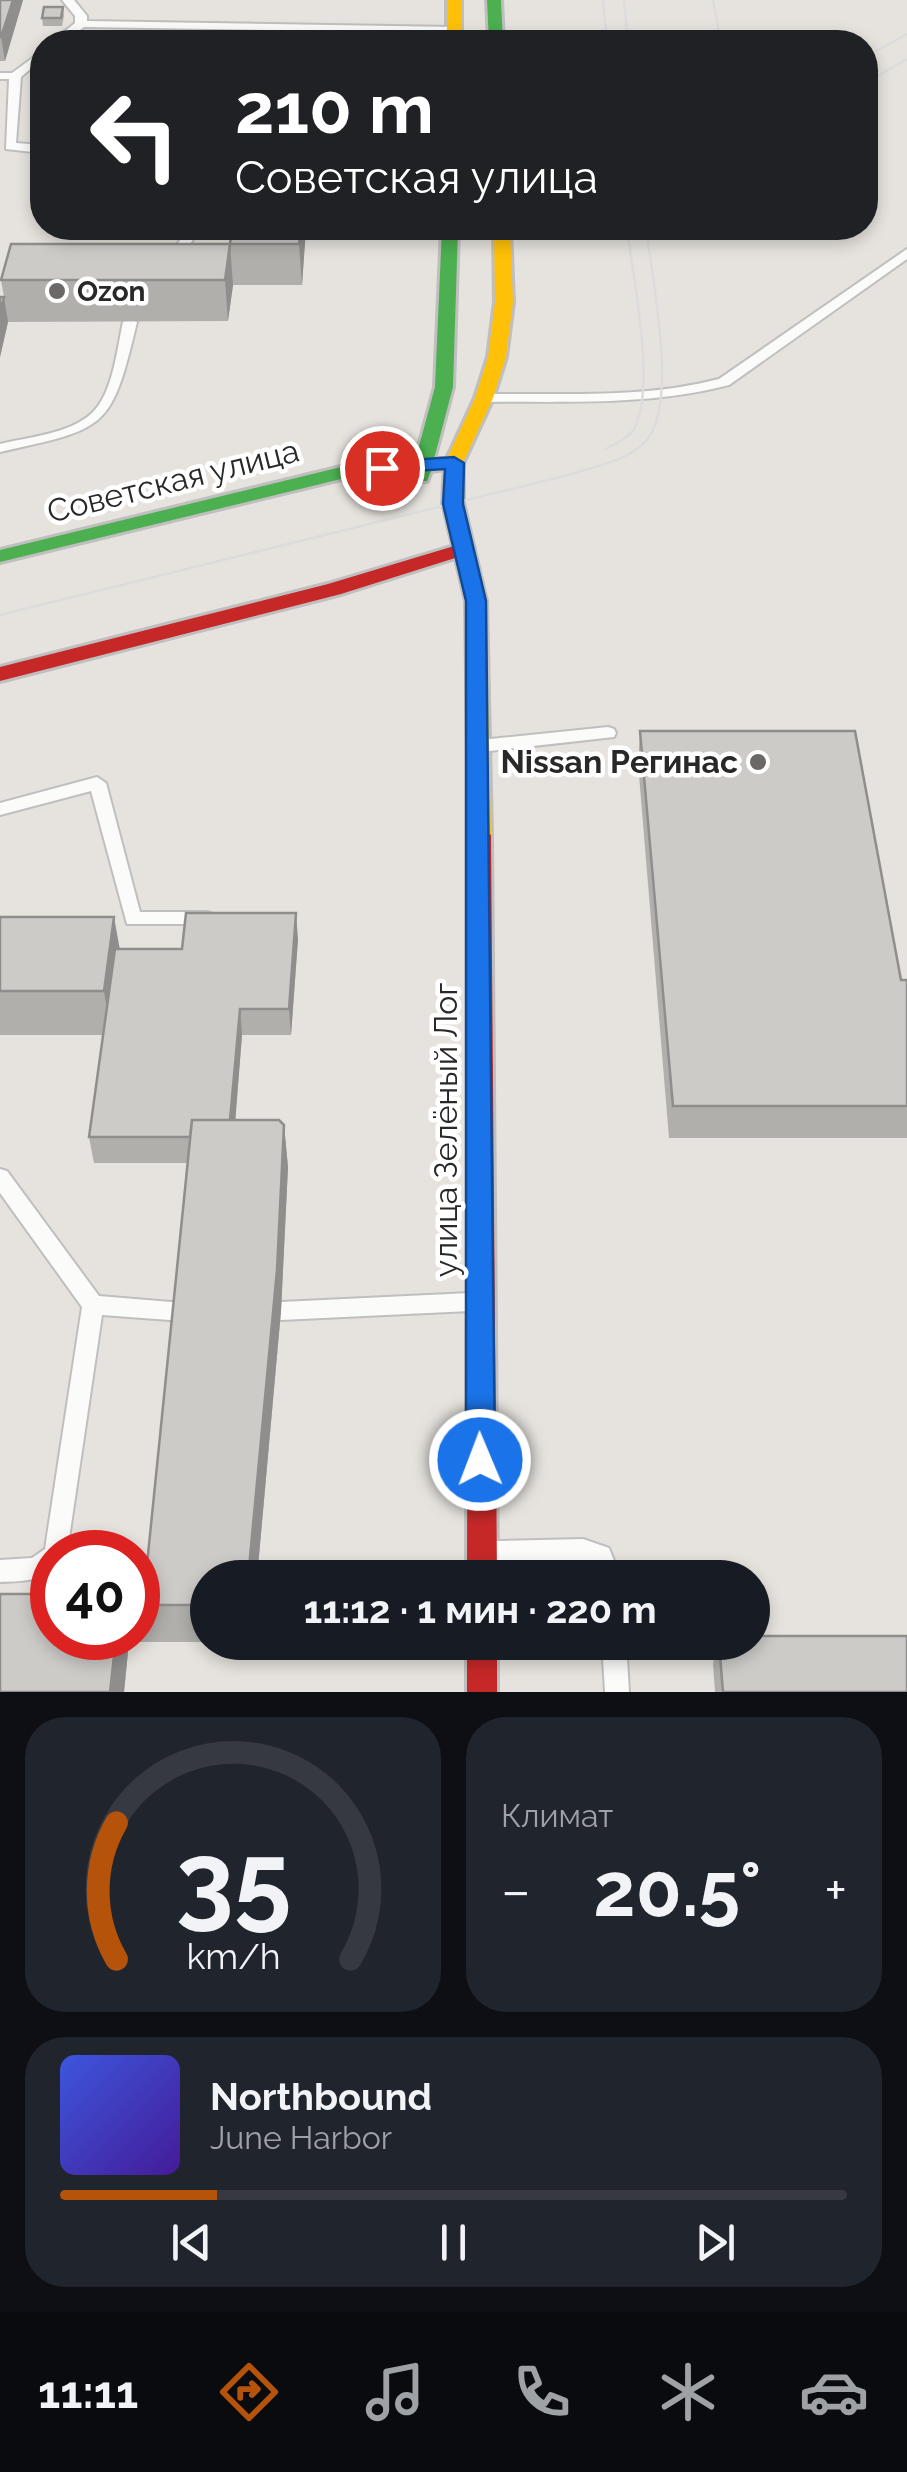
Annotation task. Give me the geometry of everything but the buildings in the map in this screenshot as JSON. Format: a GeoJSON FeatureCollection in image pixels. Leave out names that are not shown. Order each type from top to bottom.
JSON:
{"type":"FeatureCollection","features":[{"type":"Feature","properties":{"kind":"main road"},"geometry":{"type":"LineString","coordinates":[[454,0],[454,30]]}},
{"type":"Feature","properties":{"kind":"main road"},"geometry":{"type":"LineString","coordinates":[[494,0],[495,30]]}},
{"type":"Feature","properties":{"kind":"main road"},"geometry":{"type":"LineString","coordinates":[[418,499],[422,464],[444,387],[450,240]]}},
{"type":"Feature","properties":{"kind":"main road","name":"улица Зелёный Лог"},"geometry":{"type":"LineString","coordinates":[[482,1560],[476,601],[453,504],[454,463],[484,398],[497,358],[504,302],[502,240]]}},
{"type":"Feature","properties":{"kind":"main road","name":"Советская улица"},"geometry":{"type":"LineString","coordinates":[[0,556],[341,473],[454,463]]}},
{"type":"Feature","properties":{"kind":"main road"},"geometry":{"type":"LineString","coordinates":[[422,529],[434,571]]}},
{"type":"Feature","properties":{"kind":"main road"},"geometry":{"type":"LineString","coordinates":[[0,674],[334,590],[434,571],[464,549]]}},
{"type":"Feature","properties":{"kind":"main road","name":"улица Зелёный Лог"},"geometry":{"type":"LineString","coordinates":[[453,614],[478,684]]}},
{"type":"Feature","properties":{"kind":"main road"},"geometry":{"type":"LineString","coordinates":[[482,1660],[482,1692]]}},
{"type":"Feature","properties":{"kind":"lane"},"geometry":{"type":"LineString","coordinates":[[68,0],[81,20]]}},
{"type":"Feature","properties":{"kind":"lane"},"geometry":{"type":"LineString","coordinates":[[70,30],[81,20],[115,12]]}},
{"type":"Feature","properties":{"kind":"lane"},"geometry":{"type":"LineString","coordinates":[[81,20],[314,30]]}},
{"type":"Feature","properties":{"kind":"lane"},"geometry":{"type":"LineString","coordinates":[[0,76],[15,76],[30,64]]}},
{"type":"Feature","properties":{"kind":"lane"},"geometry":{"type":"LineString","coordinates":[[15,76],[10,146],[30,148]]}},
{"type":"Feature","properties":{"kind":"lane"},"geometry":{"type":"LineString","coordinates":[[150,260],[182,249],[187,240]]}},
{"type":"Feature","properties":{"kind":"lane"},"geometry":{"type":"LineString","coordinates":[[484,398],[642,396],[692,392],[724,382],[907,253]]}},
{"type":"Feature","properties":{"kind":"lane"},"geometry":{"type":"LineString","coordinates":[[0,448],[78,430],[97,420],[113,394],[130,322]]}},
{"type":"Feature","properties":{"kind":"lane"},"geometry":{"type":"LineString","coordinates":[[479,746],[608,733]]}},
{"type":"Feature","properties":{"kind":"lane"},"geometry":{"type":"LineString","coordinates":[[0,809],[97,784],[133,919],[228,918]]}},
{"type":"Feature","properties":{"kind":"lane"},"geometry":{"type":"LineString","coordinates":[[0,1178],[94,1305],[58,1530]]}},
{"type":"Feature","properties":{"kind":"lane"},"geometry":{"type":"LineString","coordinates":[[281,1311],[478,1302]]}},
{"type":"Feature","properties":{"kind":"lane"},"geometry":{"type":"LineString","coordinates":[[94,1305],[183,1312]]}},
{"type":"Feature","properties":{"kind":"lane"},"geometry":{"type":"LineString","coordinates":[[482,1553],[583,1550],[602,1560]]}},
{"type":"Feature","properties":{"kind":"lane"},"geometry":{"type":"LineString","coordinates":[[0,1571],[30,1570]]}},
{"type":"Feature","properties":{"kind":"lane"},"geometry":{"type":"LineString","coordinates":[[615,1660],[617,1692]]}},
{"type":"Feature","properties":{"kind":"tram line"},"geometry":{"type":"LineString","coordinates":[[603,0],[606,30]]}},
{"type":"Feature","properties":{"kind":"tram line"},"geometry":{"type":"LineString","coordinates":[[624,0],[627,30]]}},
{"type":"Feature","properties":{"kind":"tram line"},"geometry":{"type":"LineString","coordinates":[[713,0],[719,30]]}},
{"type":"Feature","properties":{"kind":"tram line"},"geometry":{"type":"LineString","coordinates":[[878,50],[907,34]]}},
{"type":"Feature","properties":{"kind":"tram line"},"geometry":{"type":"LineString","coordinates":[[878,76],[907,59]]}},
{"type":"Feature","properties":{"kind":"tram line"},"geometry":{"type":"LineString","coordinates":[[606,449],[631,433],[641,405],[641,328],[629,240]]}},
{"type":"Feature","properties":{"kind":"tram line"},"geometry":{"type":"LineString","coordinates":[[0,615],[572,474],[634,451],[649,437],[661,394],[660,336],[648,240]]}},
{"type":"Feature","properties":{"kind":"traffic: fast"},"geometry":{"type":"LineString","coordinates":[[494,0],[495,30]]}},
{"type":"Feature","properties":{"kind":"traffic: fast"},"geometry":{"type":"LineString","coordinates":[[420,477],[444,387],[450,240]]}},
{"type":"Feature","properties":{"kind":"traffic: fast"},"geometry":{"type":"LineString","coordinates":[[0,556],[341,473],[453,463]]}},
{"type":"Feature","properties":{"kind":"traffic: slow"},"geometry":{"type":"LineString","coordinates":[[454,0],[454,30]]}},
{"type":"Feature","properties":{"kind":"traffic: slow"},"geometry":{"type":"LineString","coordinates":[[480,835],[476,601],[453,503],[454,463],[484,398],[497,357],[504,302],[502,240]]}},
{"type":"Feature","properties":{"kind":"traffic: jam"},"geometry":{"type":"LineString","coordinates":[[0,674],[334,589],[464,549]]}},
{"type":"Feature","properties":{"kind":"traffic: jam"},"geometry":{"type":"LineString","coordinates":[[480,835],[482,1560]]}},
{"type":"Feature","properties":{"kind":"traffic: jam"},"geometry":{"type":"LineString","coordinates":[[482,1660],[482,1692]]}},
{"type":"Feature","properties":{"kind":"place","name":"Ozon"},"geometry":{"type":"Point","coordinates":[57,291]}},
{"type":"Feature","properties":{"kind":"place","name":"Nissan Регинас"},"geometry":{"type":"Point","coordinates":[758,762]}},
{"type":"Feature","properties":{"kind":"route"},"geometry":{"type":"LineString","coordinates":[[382,468],[454,463],[453,504],[476,601],[480,1460]]}}]}
